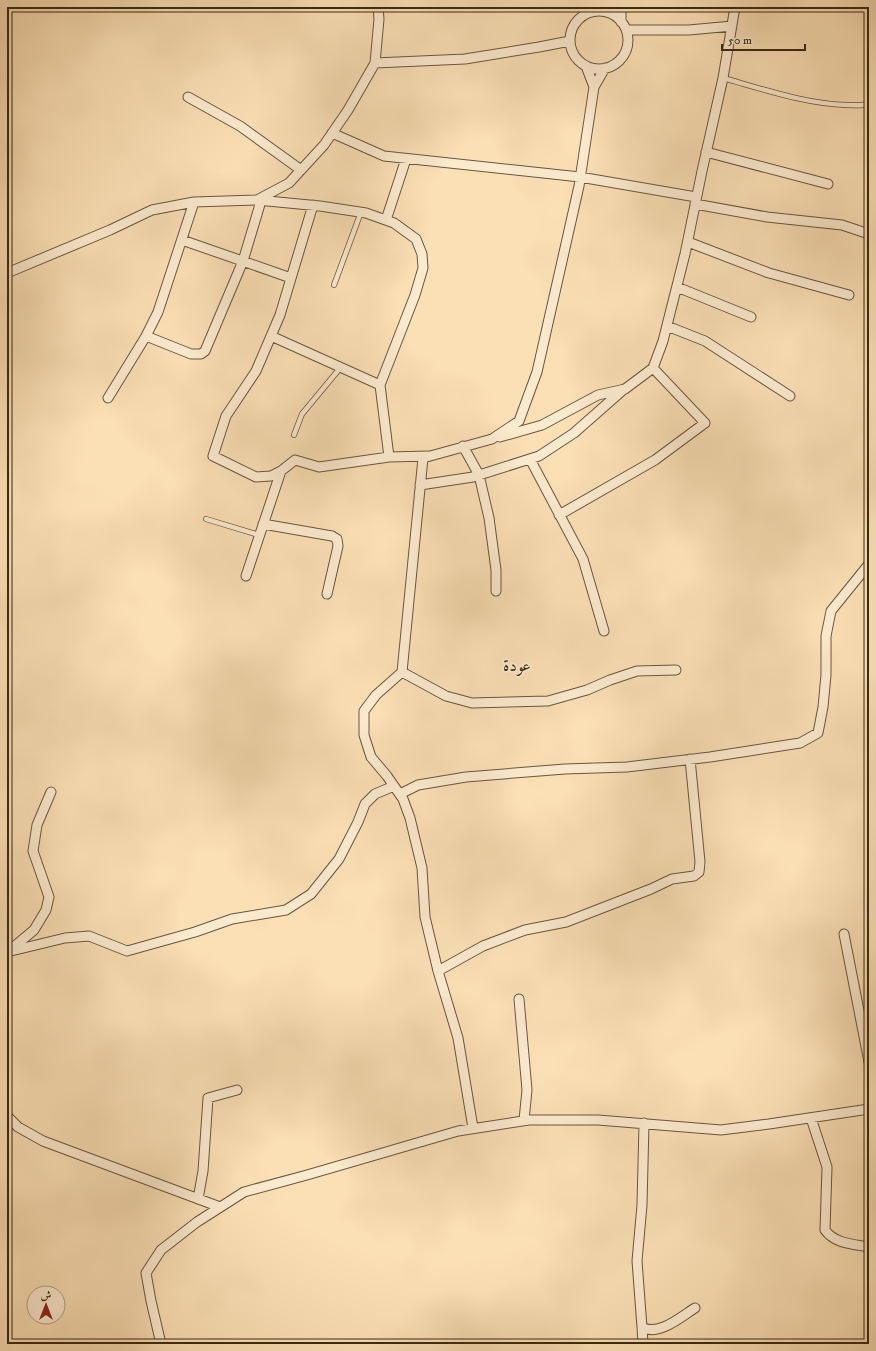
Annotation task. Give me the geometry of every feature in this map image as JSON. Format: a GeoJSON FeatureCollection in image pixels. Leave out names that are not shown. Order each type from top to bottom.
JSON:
{"type":"FeatureCollection","features":[{"type":"Feature","properties":{"kind":"street"},"geometry":{"type":"LineString","coordinates":[[146,336],[191,354],[201,354],[205,351],[243,261],[259,200],[288,183],[324,145],[348,110],[375,63],[379,20],[378,7]]}},
{"type":"Feature","properties":{"kind":"street"},"geometry":{"type":"LineString","coordinates":[[596,11],[609,14],[621,22],[626,30],[627,40],[626,49],[621,58],[614,65],[595,69],[586,66],[578,60],[573,53],[570,35],[573,26],[579,19],[587,14],[606,7]]}},
{"type":"Feature","properties":{"kind":"street"},"geometry":{"type":"LineString","coordinates":[[621,7],[621,22]]}},
{"type":"Feature","properties":{"kind":"street"},"geometry":{"type":"LineString","coordinates":[[420,485],[473,477],[540,456],[574,433],[625,389],[653,368],[667,326],[688,242],[735,7]]}},
{"type":"Feature","properties":{"kind":"street"},"geometry":{"type":"LineString","coordinates":[[626,30],[689,30],[732,26]]}},
{"type":"Feature","properties":{"kind":"street"},"geometry":{"type":"LineString","coordinates":[[375,63],[465,59],[539,47],[570,40]]}},
{"type":"Feature","properties":{"kind":"street"},"geometry":{"type":"LineString","coordinates":[[586,66],[594,86]]}},
{"type":"Feature","properties":{"kind":"street"},"geometry":{"type":"LineString","coordinates":[[492,439],[519,421],[537,372],[580,177],[594,86],[605,68]]}},
{"type":"Feature","properties":{"kind":"street"},"geometry":{"type":"LineString","coordinates":[[188,97],[240,126],[301,170]]}},
{"type":"Feature","properties":{"kind":"street"},"geometry":{"type":"LineString","coordinates":[[332,133],[384,156],[580,177],[767,217],[842,225],[869,234]]}},
{"type":"Feature","properties":{"kind":"street"},"geometry":{"type":"LineString","coordinates":[[706,152],[828,184]]}},
{"type":"Feature","properties":{"kind":"street"},"geometry":{"type":"LineString","coordinates":[[386,220],[406,159]]}},
{"type":"Feature","properties":{"kind":"street"},"geometry":{"type":"LineString","coordinates":[[7,274],[110,230],[152,210],[194,202],[259,200],[314,205],[361,212],[394,223],[416,239],[422,254],[423,268],[415,295],[380,384],[389,458]]}},
{"type":"Feature","properties":{"kind":"street"},"geometry":{"type":"LineString","coordinates":[[108,398],[146,336],[158,312],[194,202]]}},
{"type":"Feature","properties":{"kind":"street"},"geometry":{"type":"LineString","coordinates":[[314,205],[280,315],[256,371],[226,416],[213,456],[256,477],[270,476],[281,471],[295,460],[319,467],[389,458],[430,456]]}},
{"type":"Feature","properties":{"kind":"street"},"geometry":{"type":"LineString","coordinates":[[182,240],[291,278]]}},
{"type":"Feature","properties":{"kind":"street"},"geometry":{"type":"LineString","coordinates":[[688,242],[769,274],[849,295]]}},
{"type":"Feature","properties":{"kind":"street"},"geometry":{"type":"LineString","coordinates":[[677,287],[751,317]]}},
{"type":"Feature","properties":{"kind":"street"},"geometry":{"type":"LineString","coordinates":[[667,326],[705,341],[790,396]]}},
{"type":"Feature","properties":{"kind":"street"},"geometry":{"type":"LineString","coordinates":[[271,336],[380,384]]}},
{"type":"Feature","properties":{"kind":"street"},"geometry":{"type":"LineString","coordinates":[[559,516],[655,460],[705,423],[653,368]]}},
{"type":"Feature","properties":{"kind":"street"},"geometry":{"type":"LineString","coordinates":[[474,1128],[458,1038],[438,971],[425,917],[422,868],[410,818],[400,794],[371,758],[364,735],[364,711],[376,695],[402,672],[423,458],[542,425],[598,395],[625,389]]}},
{"type":"Feature","properties":{"kind":"street"},"geometry":{"type":"LineString","coordinates":[[463,446],[479,475],[489,518],[496,570],[496,591]]}},
{"type":"Feature","properties":{"kind":"street"},"geometry":{"type":"LineString","coordinates":[[530,459],[583,559],[604,631]]}},
{"type":"Feature","properties":{"kind":"street"},"geometry":{"type":"LineString","coordinates":[[246,576],[281,471]]}},
{"type":"Feature","properties":{"kind":"street"},"geometry":{"type":"LineString","coordinates":[[263,524],[332,536],[337,539],[338,546],[327,594]]}},
{"type":"Feature","properties":{"kind":"street"},"geometry":{"type":"LineString","coordinates":[[400,794],[418,785],[466,777],[565,769],[627,767],[800,743],[818,733],[823,707],[826,675],[826,636],[831,611],[869,564]]}},
{"type":"Feature","properties":{"kind":"street"},"geometry":{"type":"LineString","coordinates":[[402,672],[446,696],[472,703],[548,701],[587,690],[610,680],[638,671],[676,670]]}},
{"type":"Feature","properties":{"kind":"street"},"geometry":{"type":"LineString","coordinates":[[438,971],[483,946],[525,930],[566,922],[652,889],[672,879],[694,876],[699,872],[700,862],[690,759]]}},
{"type":"Feature","properties":{"kind":"street"},"geometry":{"type":"LineString","coordinates":[[7,952],[65,938],[89,936],[127,951],[195,932],[232,919],[286,910],[311,894],[339,859],[358,822],[365,804],[375,794],[394,786]]}},
{"type":"Feature","properties":{"kind":"street"},"geometry":{"type":"LineString","coordinates":[[7,952],[34,930],[46,910],[49,897],[33,852],[37,825],[51,792]]}},
{"type":"Feature","properties":{"kind":"street"},"geometry":{"type":"LineString","coordinates":[[844,934],[869,1062]]}},
{"type":"Feature","properties":{"kind":"street"},"geometry":{"type":"LineString","coordinates":[[519,999],[527,1090],[524,1120]]}},
{"type":"Feature","properties":{"kind":"street"},"geometry":{"type":"LineString","coordinates":[[198,1199],[203,1171],[208,1098],[237,1090]]}},
{"type":"Feature","properties":{"kind":"street"},"geometry":{"type":"LineString","coordinates":[[161,1344],[146,1273],[160,1250],[197,1222],[244,1192],[458,1131],[524,1120],[598,1120],[721,1130],[869,1109]]}},
{"type":"Feature","properties":{"kind":"street"},"geometry":{"type":"LineString","coordinates":[[7,1116],[18,1127],[43,1141],[220,1207]]}},
{"type":"Feature","properties":{"kind":"street"},"geometry":{"type":"LineString","coordinates":[[811,1118],[827,1167],[825,1230],[830,1237],[840,1241],[869,1247]]}},
{"type":"Feature","properties":{"kind":"street"},"geometry":{"type":"LineString","coordinates":[[643,1344],[637,1261],[642,1205],[644,1123]]}},
{"type":"Feature","properties":{"kind":"street"},"geometry":{"type":"LineString","coordinates":[[642,1327],[647,1330],[655,1330],[668,1325],[695,1308]]}},
{"type":"Feature","properties":{"kind":"lane"},"geometry":{"type":"LineString","coordinates":[[722,78],[812,102],[841,105],[869,104]]}},
{"type":"Feature","properties":{"kind":"lane"},"geometry":{"type":"LineString","coordinates":[[334,285],[361,212]]}},
{"type":"Feature","properties":{"kind":"lane"},"geometry":{"type":"LineString","coordinates":[[294,435],[302,414],[341,367]]}},
{"type":"Feature","properties":{"kind":"lane"},"geometry":{"type":"LineString","coordinates":[[206,519],[259,535]]}},
{"type":"Feature","properties":{"kind":"district","name":"عودة"},"geometry":{"type":"Point","coordinates":[517,665]}}]}
